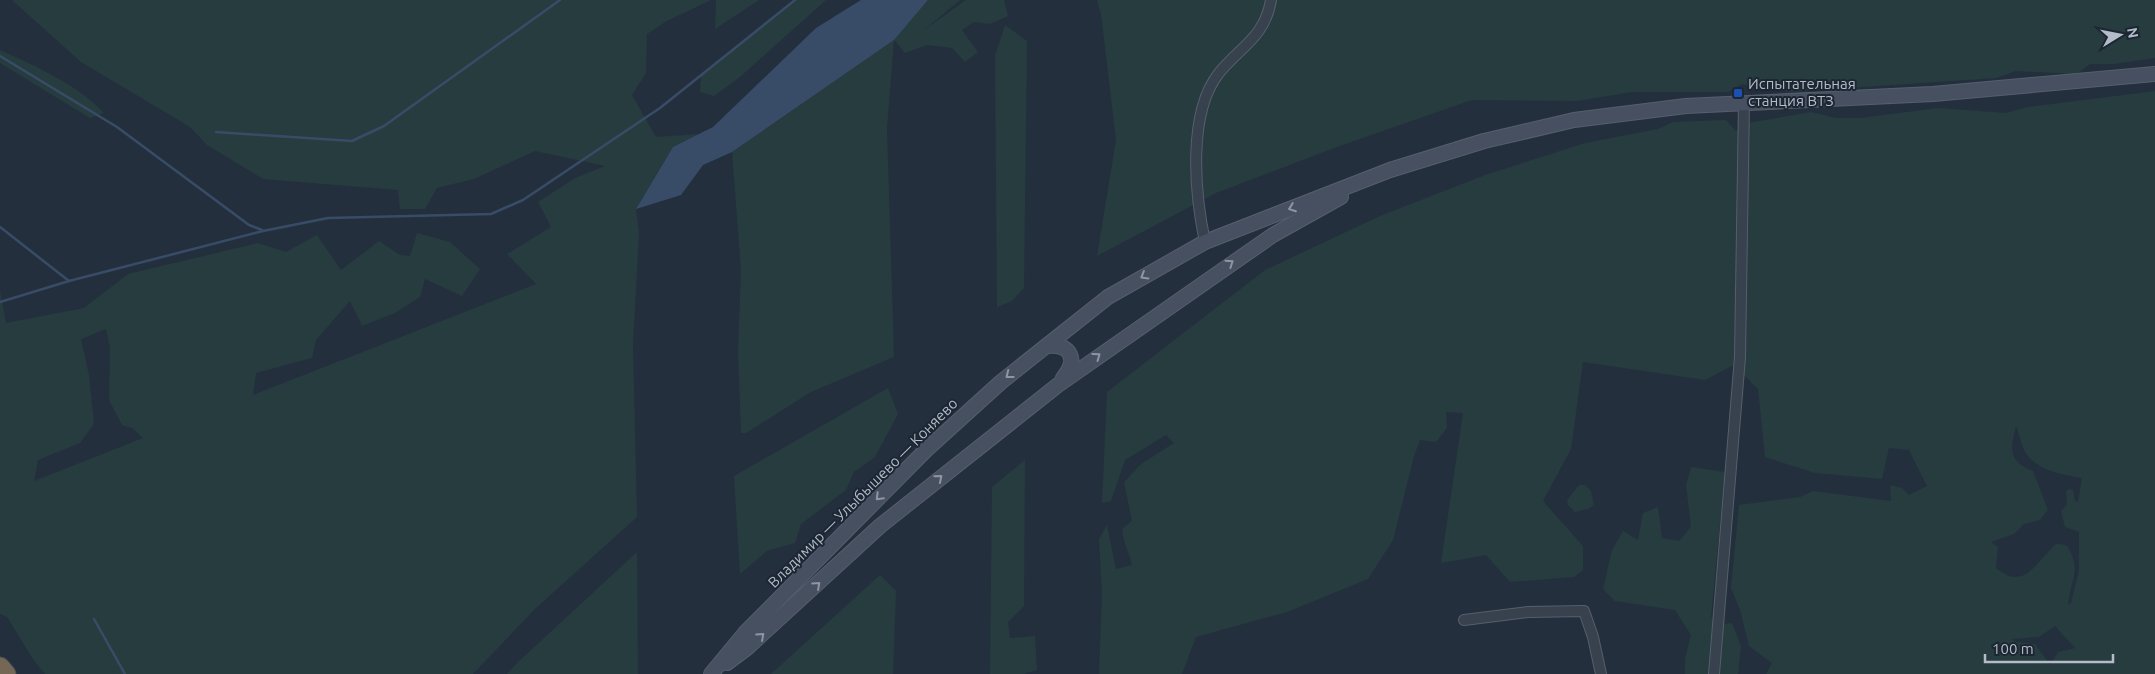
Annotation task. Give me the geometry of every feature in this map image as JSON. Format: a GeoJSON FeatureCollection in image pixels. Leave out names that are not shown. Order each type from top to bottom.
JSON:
{"type":"FeatureCollection","features":[{"type":"Feature","properties":{"kind":"highway"},"geometry":{"type":"LineString","coordinates":[[0,667],[6,674]]}},
{"type":"Feature","properties":{"kind":"main road","name":"Владимир — Улыбышево — Коняево"},"geometry":{"type":"LineString","coordinates":[[712,674],[745,634],[926,450],[1001,382],[1108,297],[1205,242],[1390,170],[1530,128],[1574,120],[1686,106],[1933,94],[2155,74]]}},
{"type":"Feature","properties":{"kind":"main road","name":"Владимир — Улыбышево — Коняево"},"geometry":{"type":"LineString","coordinates":[[712,674],[747,648],[880,526],[1058,384],[1273,235],[1340,197],[1436,157]]}},
{"type":"Feature","properties":{"kind":"main road","name":"Владимир — Улыбышево — Коняево"},"geometry":{"type":"LineString","coordinates":[[1048,346],[1057,345],[1066,350],[1072,359],[1070,369],[1058,384]]}},
{"type":"Feature","properties":{"kind":"street"},"geometry":{"type":"LineString","coordinates":[[1205,242],[1197,205],[1195,162],[1202,109],[1209,87],[1220,72],[1248,45],[1262,27],[1270,0]]}},
{"type":"Feature","properties":{"kind":"street"},"geometry":{"type":"LineString","coordinates":[[1714,674],[1740,366],[1744,102]]}},
{"type":"Feature","properties":{"kind":"street"},"geometry":{"type":"LineString","coordinates":[[1464,620],[1528,612],[1584,611],[1593,636],[1601,674]]}},
{"type":"Feature","properties":{"kind":"green space"},"geometry":{"type":"Polygon","coordinates":[[[12,0],[711,0],[665,22],[647,34],[646,73],[632,95],[656,137],[699,134],[673,147],[636,209],[639,233],[633,344],[637,517],[535,609],[473,674],[45,674],[33,659],[7,617],[0,614],[0,291],[6,323],[84,308],[128,274],[258,243],[286,252],[317,235],[341,270],[379,241],[400,255],[410,256],[417,233],[450,242],[480,269],[462,296],[425,279],[420,297],[395,313],[362,326],[350,301],[316,340],[312,358],[256,373],[253,395],[536,284],[507,254],[551,227],[538,202],[575,178],[605,166],[535,151],[474,179],[437,188],[425,209],[400,209],[398,190],[263,179],[207,145],[190,127],[81,62],[12,0]],[[106,329],[81,339],[89,375],[94,424],[80,443],[38,460],[34,481],[143,438],[132,428],[122,425],[109,400],[110,348],[106,329]]]}},
{"type":"Feature","properties":{"kind":"green space"},"geometry":{"type":"Polygon","coordinates":[[[716,0],[759,0],[715,29],[716,0]]]}},
{"type":"Feature","properties":{"kind":"green space"},"geometry":{"type":"Polygon","coordinates":[[[795,0],[826,0],[740,77],[714,96],[700,92],[701,76],[795,0]]]}},
{"type":"Feature","properties":{"kind":"green space"},"geometry":{"type":"Polygon","coordinates":[[[928,0],[960,0],[924,30],[966,0],[1004,0],[1008,16],[990,24],[974,22],[962,30],[978,52],[965,62],[952,48],[927,45],[905,53],[894,40],[928,0]]]}},
{"type":"Feature","properties":{"kind":"green space"},"geometry":{"type":"Polygon","coordinates":[[[1097,0],[2155,0],[2155,58],[2114,64],[2090,64],[2077,74],[2016,71],[1996,78],[1789,92],[1742,84],[1728,92],[1632,92],[1577,101],[1472,100],[1334,148],[1216,193],[1097,256],[1116,140],[1101,14],[1097,0]]]}},
{"type":"Feature","properties":{"kind":"green space"},"geometry":{"type":"Polygon","coordinates":[[[1005,25],[1027,41],[1024,288],[1012,301],[997,307],[995,56],[1005,25]]]}},
{"type":"Feature","properties":{"kind":"green space"},"geometry":{"type":"Polygon","coordinates":[[[894,40],[887,128],[894,357],[811,392],[746,433],[741,433],[738,352],[741,270],[732,152],[894,40]]]}},
{"type":"Feature","properties":{"kind":"green space"},"geometry":{"type":"Polygon","coordinates":[[[0,50],[41,69],[68,85],[81,93],[104,113],[90,118],[0,63],[0,50]]]}},
{"type":"Feature","properties":{"kind":"green space"},"geometry":{"type":"Polygon","coordinates":[[[2155,91],[2155,674],[1766,674],[1772,663],[1749,646],[1740,610],[1731,588],[1739,505],[1800,497],[1813,491],[1891,501],[1890,485],[1902,488],[1909,495],[1927,486],[1909,450],[1889,448],[1882,479],[1815,473],[1765,457],[1758,389],[1734,365],[1705,380],[1583,362],[1571,449],[1543,501],[1583,546],[1583,570],[1574,577],[1510,582],[1486,555],[1441,563],[1463,413],[1446,412],[1447,428],[1436,442],[1420,440],[1414,456],[1393,540],[1368,579],[1287,612],[1196,637],[1182,674],[1099,674],[1102,593],[1099,539],[1107,525],[1116,569],[1132,565],[1122,529],[1132,521],[1124,482],[1141,464],[1174,443],[1166,435],[1125,460],[1111,501],[1102,503],[1107,392],[1265,270],[1380,216],[1485,175],[1585,143],[1658,129],[1673,122],[1726,120],[1736,131],[1748,123],[1811,112],[1836,118],[1860,118],[1938,108],[2006,113],[2028,107],[2155,91]],[[2016,426],[2012,448],[2013,454],[2019,463],[2033,471],[2048,510],[2040,520],[2024,524],[2014,534],[1991,542],[1998,547],[1996,568],[2006,575],[2022,576],[2036,566],[2056,544],[2066,545],[2071,553],[2075,568],[2068,605],[2071,603],[2079,571],[2079,532],[2065,527],[2061,511],[2067,504],[2066,491],[2069,489],[2073,490],[2075,501],[2078,502],[2082,478],[2050,471],[2036,463],[2025,452],[2016,426]],[[2055,626],[2039,637],[2012,639],[2016,642],[2035,644],[2050,665],[2058,652],[2075,648],[2055,626]]]}},
{"type":"Feature","properties":{"kind":"green space"},"geometry":{"type":"Polygon","coordinates":[[[888,388],[898,414],[875,457],[854,472],[846,490],[801,524],[795,543],[767,551],[740,574],[734,476],[888,388]]]}},
{"type":"Feature","properties":{"kind":"green space"},"geometry":{"type":"Polygon","coordinates":[[[1025,460],[1024,606],[1008,622],[1010,638],[1035,636],[1037,670],[1023,674],[990,674],[992,487],[1025,460]]]}},
{"type":"Feature","properties":{"kind":"green space"},"geometry":{"type":"Polygon","coordinates":[[[1691,467],[1725,472],[1711,617],[1723,624],[1732,623],[1741,646],[1738,674],[1685,674],[1685,659],[1691,635],[1675,610],[1615,601],[1603,589],[1612,550],[1623,531],[1638,540],[1643,513],[1658,507],[1662,538],[1679,541],[1691,527],[1686,485],[1691,467]]]}},
{"type":"Feature","properties":{"kind":"green space"},"geometry":{"type":"Polygon","coordinates":[[[1579,485],[1585,485],[1591,491],[1594,505],[1588,509],[1575,512],[1568,505],[1567,500],[1579,485]]]}},
{"type":"Feature","properties":{"kind":"green space"},"geometry":{"type":"Polygon","coordinates":[[[637,552],[638,674],[507,674],[517,663],[637,552]]]}},
{"type":"Feature","properties":{"kind":"green space"},"geometry":{"type":"Polygon","coordinates":[[[880,575],[896,591],[893,674],[771,674],[880,575]]]}},
{"type":"Feature","properties":{"kind":"water"},"geometry":{"type":"Polygon","coordinates":[[[861,0],[928,0],[894,40],[732,152],[703,165],[681,195],[636,209],[673,147],[713,127],[816,28],[861,0]]]}},
{"type":"Feature","properties":{"kind":"waterway"},"geometry":{"type":"LineString","coordinates":[[216,132],[352,141],[384,126],[560,0]]}},
{"type":"Feature","properties":{"kind":"waterway"},"geometry":{"type":"LineString","coordinates":[[0,302],[69,281],[263,231],[328,218],[491,214],[523,200],[660,108],[795,0]]}},
{"type":"Feature","properties":{"kind":"waterway"},"geometry":{"type":"LineString","coordinates":[[0,56],[117,127],[249,225],[262,230]]}},
{"type":"Feature","properties":{"kind":"waterway"},"geometry":{"type":"LineString","coordinates":[[0,227],[69,281]]}},
{"type":"Feature","properties":{"kind":"waterway"},"geometry":{"type":"LineString","coordinates":[[94,619],[125,674]]}},
{"type":"Feature","properties":{"kind":"place","name":"Испытательная станция ВТЗ"},"geometry":{"type":"Point","coordinates":[1738,93]}}]}
